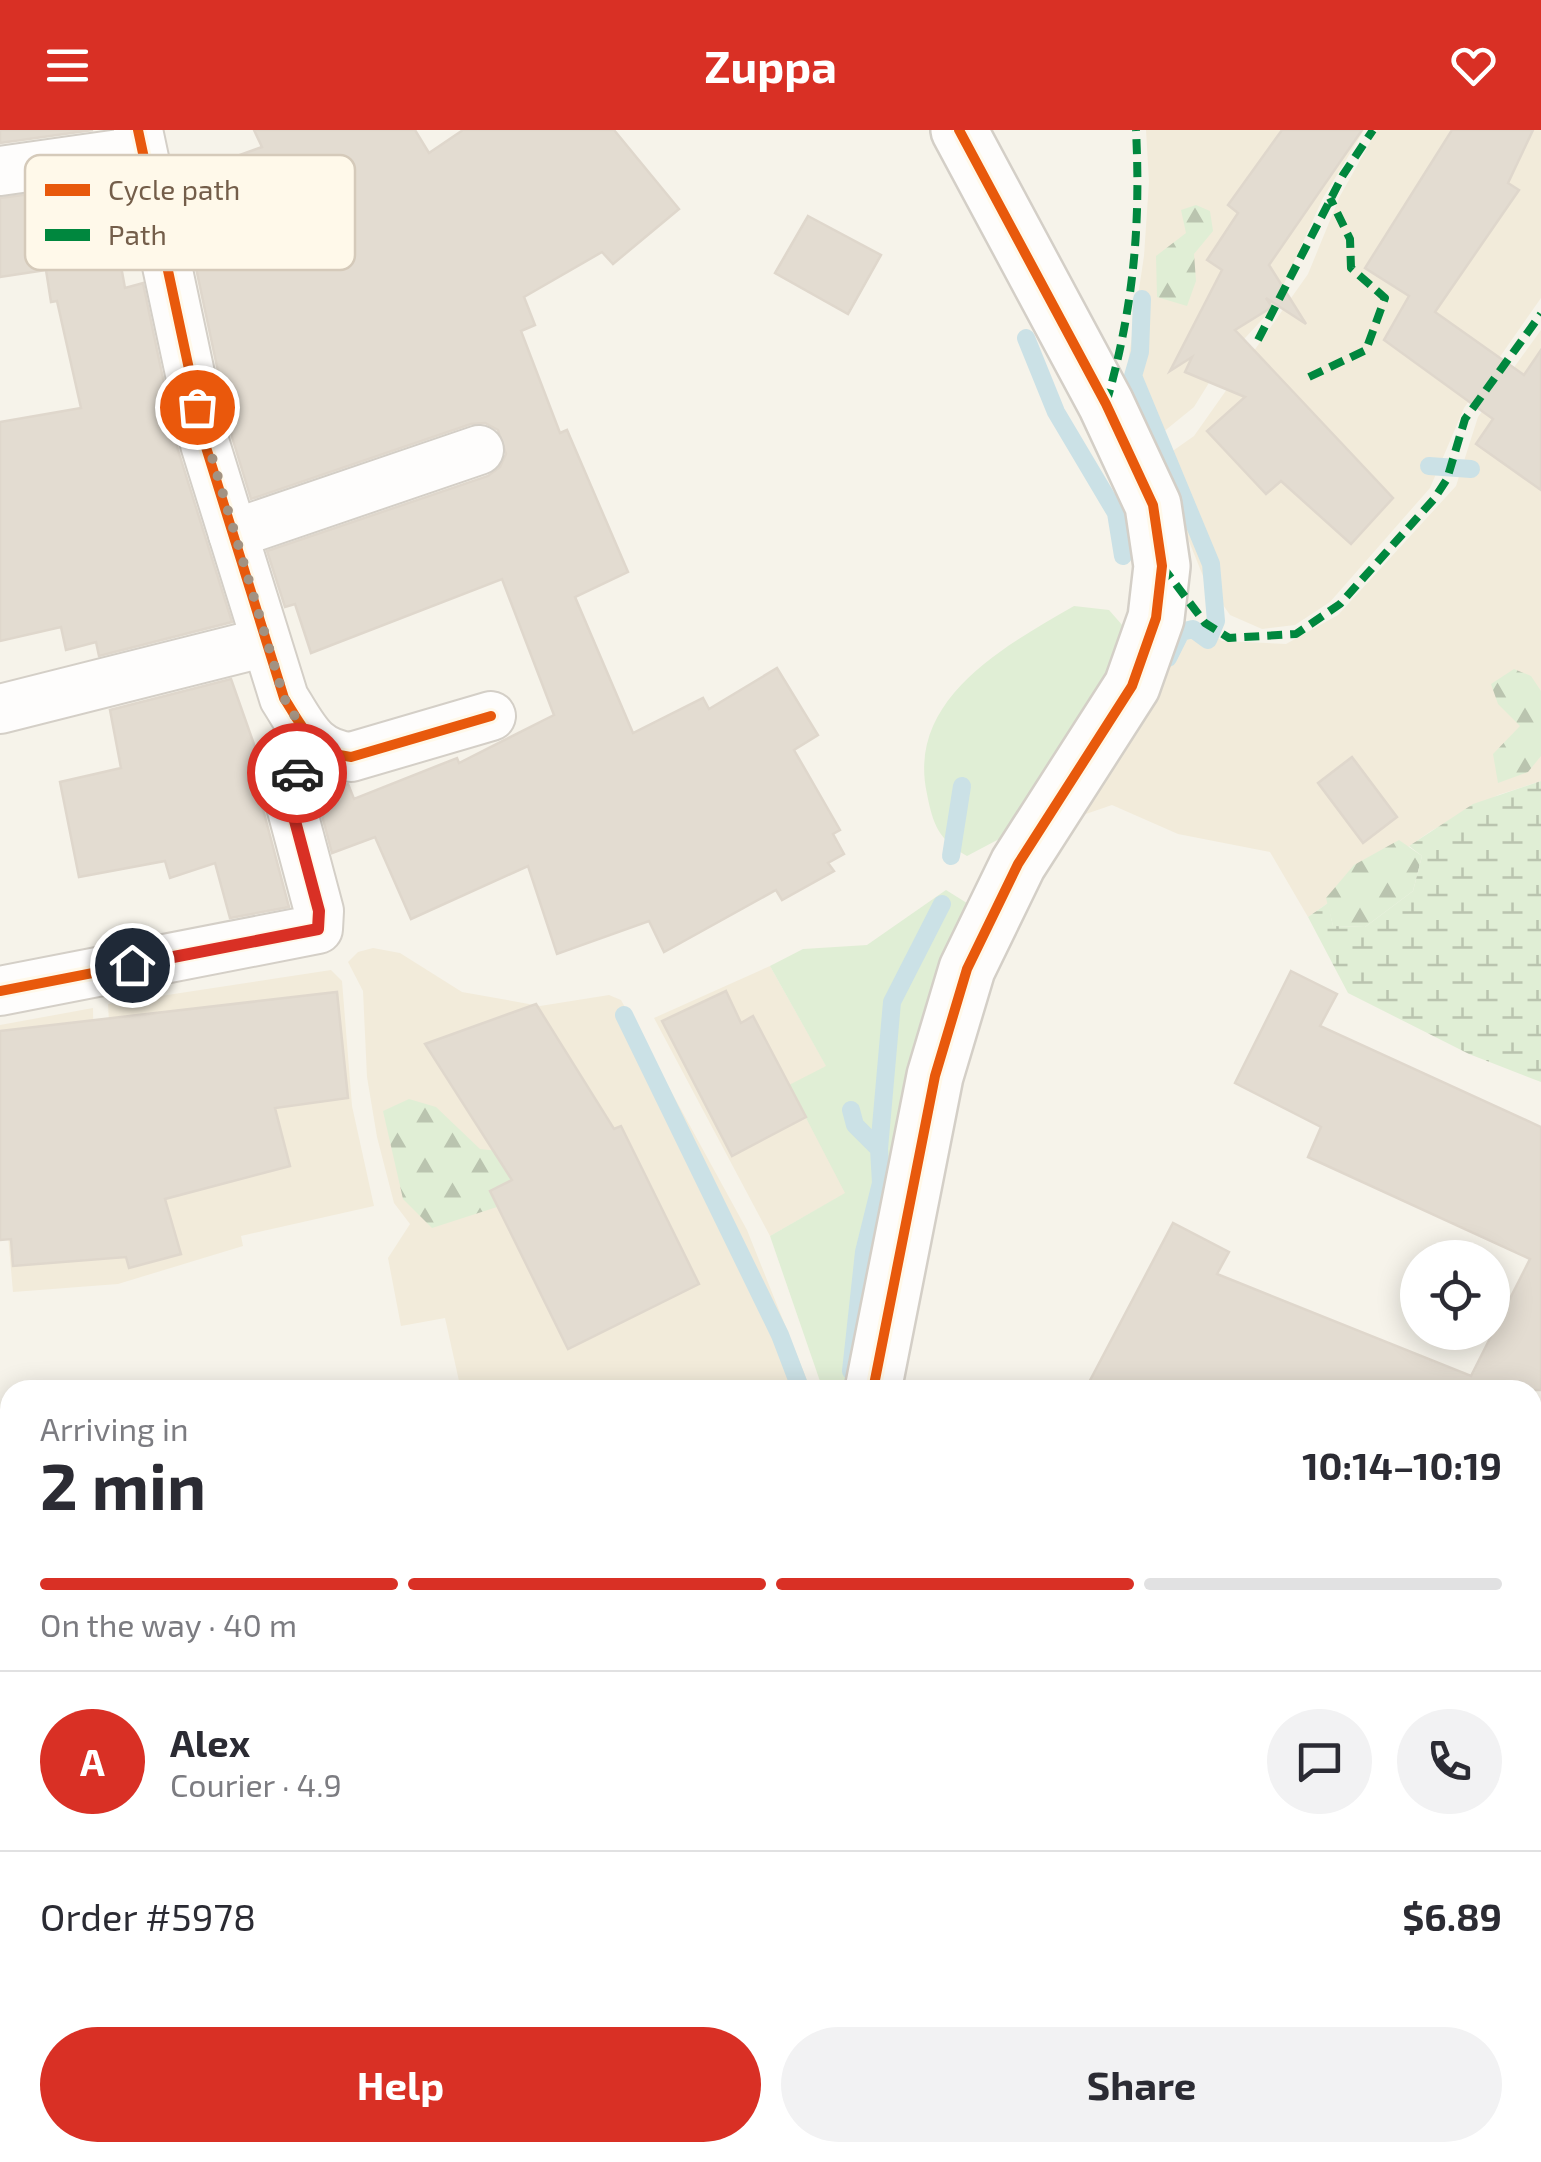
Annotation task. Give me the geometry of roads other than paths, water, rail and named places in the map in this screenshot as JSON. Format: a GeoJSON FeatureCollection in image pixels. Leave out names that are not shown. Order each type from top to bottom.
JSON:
{"type":"FeatureCollection","features":[{"type":"Feature","properties":{"kind":"street"},"geometry":{"type":"LineString","coordinates":[[875,1380],[935,1076],[967,969],[1018,864],[1132,686],[1156,618],[1162,566],[1153,505],[1106,404],[959,130]]}},
{"type":"Feature","properties":{"kind":"street"},"geometry":{"type":"LineString","coordinates":[[72,155],[140,140]]}},
{"type":"Feature","properties":{"kind":"street"},"geometry":{"type":"LineString","coordinates":[[0,171],[25,165]]}},
{"type":"Feature","properties":{"kind":"street"},"geometry":{"type":"LineString","coordinates":[[168,270],[205,444],[232,534],[284,698],[312,745],[334,756],[351,757],[491,716]]}},
{"type":"Feature","properties":{"kind":"street"},"geometry":{"type":"LineString","coordinates":[[232,534],[480,450]]}},
{"type":"Feature","properties":{"kind":"street"},"geometry":{"type":"LineString","coordinates":[[0,708],[266,642]]}},
{"type":"Feature","properties":{"kind":"street"},"geometry":{"type":"LineString","coordinates":[[0,991],[318,929],[319,911],[287,791],[312,745]]}},
{"type":"Feature","properties":{"kind":"waterway"},"geometry":{"type":"LineString","coordinates":[[1142,299],[1140,352],[1133,376],[1211,564],[1216,621],[1208,640],[1193,629],[1181,632],[1168,658]]}},
{"type":"Feature","properties":{"kind":"waterway"},"geometry":{"type":"LineString","coordinates":[[1026,338],[1056,412],[1116,513],[1123,556]]}},
{"type":"Feature","properties":{"kind":"waterway"},"geometry":{"type":"LineString","coordinates":[[1429,466],[1471,469]]}},
{"type":"Feature","properties":{"kind":"waterway"},"geometry":{"type":"LineString","coordinates":[[951,856],[962,786]]}},
{"type":"Feature","properties":{"kind":"waterway"},"geometry":{"type":"LineString","coordinates":[[879,1149],[892,1002],[942,904]]}},
{"type":"Feature","properties":{"kind":"waterway"},"geometry":{"type":"LineString","coordinates":[[624,1015],[780,1335],[797,1380]]}},
{"type":"Feature","properties":{"kind":"waterway"},"geometry":{"type":"LineString","coordinates":[[851,1110],[855,1125],[879,1149],[881,1183],[864,1252],[851,1371]]}}]}
